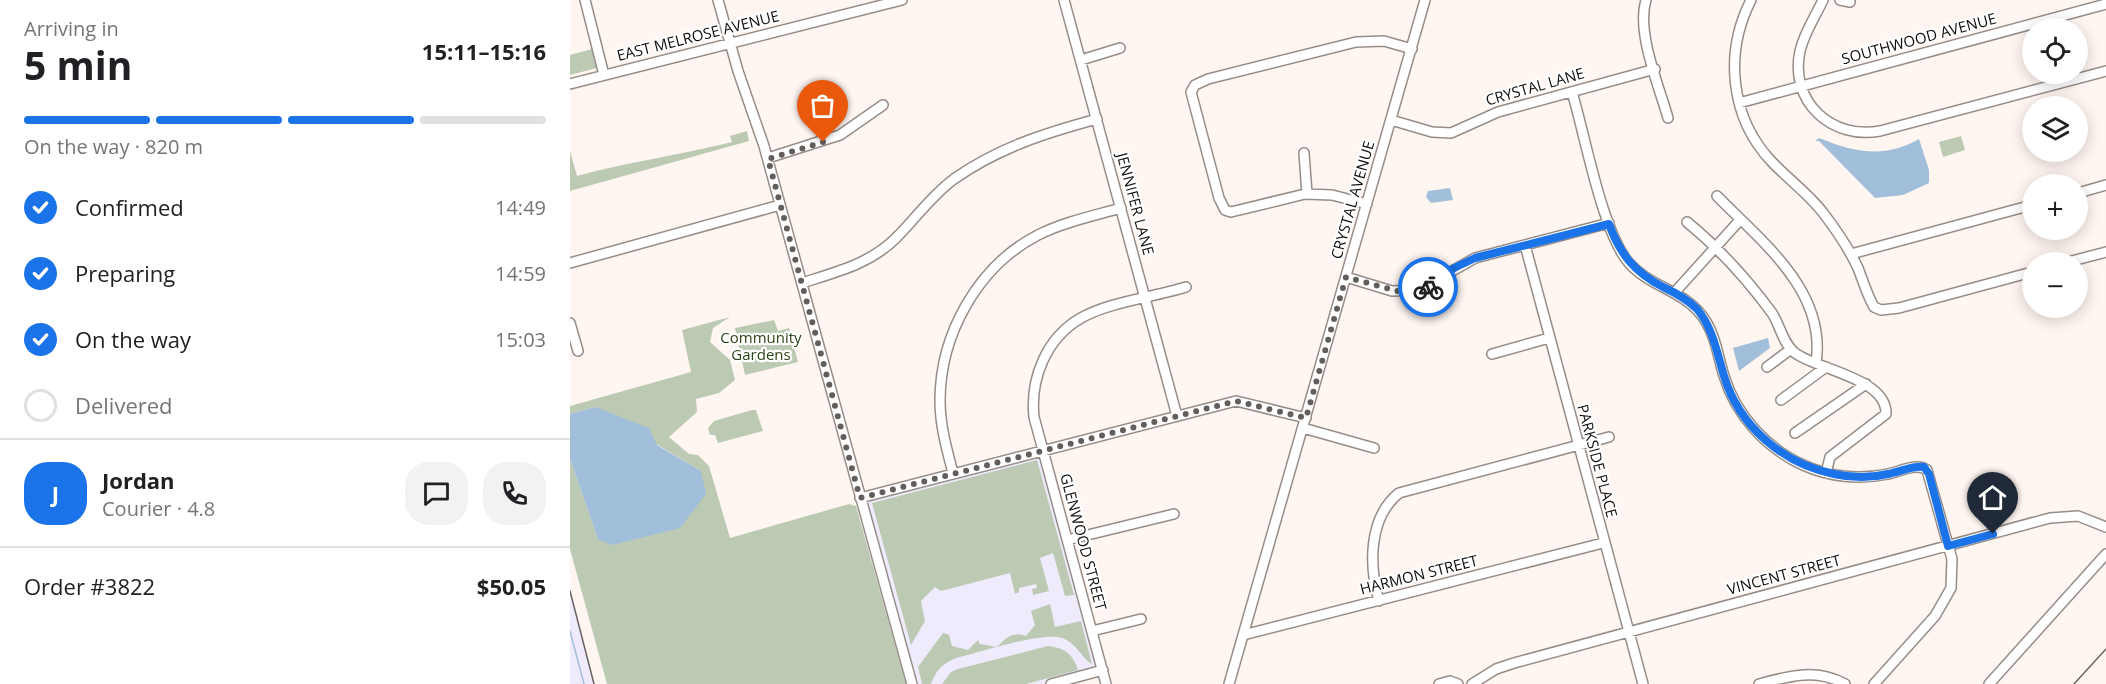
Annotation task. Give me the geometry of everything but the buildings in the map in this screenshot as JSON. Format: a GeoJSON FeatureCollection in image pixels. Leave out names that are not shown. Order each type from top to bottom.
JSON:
{"type":"FeatureCollection","features":[{"type":"Feature","properties":{"kind":"street"},"geometry":{"type":"LineString","coordinates":[[585,0],[604,75]]}},
{"type":"Feature","properties":{"kind":"street"},"geometry":{"type":"LineString","coordinates":[[718,0],[768,159],[912,684]]}},
{"type":"Feature","properties":{"kind":"street","name":"EAST MELROSE AVENUE"},"geometry":{"type":"LineString","coordinates":[[570,84],[902,0]]}},
{"type":"Feature","properties":{"kind":"street","name":"JENNIFER LANE"},"geometry":{"type":"LineString","coordinates":[[1064,0],[1177,416]]}},
{"type":"Feature","properties":{"kind":"street","name":"CRYSTAL AVENUE"},"geometry":{"type":"LineString","coordinates":[[1229,684],[1425,0]]}},
{"type":"Feature","properties":{"kind":"street"},"geometry":{"type":"LineString","coordinates":[[1646,0],[1643,23],[1668,118]]}},
{"type":"Feature","properties":{"kind":"street"},"geometry":{"type":"LineString","coordinates":[[1751,0],[1741,23],[1734,55],[1735,83],[1739,103],[1755,141],[1772,162],[1822,211],[1851,254],[1871,302],[1881,310],[1899,308],[2022,275]]}},
{"type":"Feature","properties":{"kind":"street"},"geometry":{"type":"LineString","coordinates":[[1823,0],[1800,50],[1801,86],[1810,105],[1827,123],[1848,132],[1866,134],[2106,71]]}},
{"type":"Feature","properties":{"kind":"street"},"geometry":{"type":"LineString","coordinates":[[1840,0],[1850,2]]}},
{"type":"Feature","properties":{"kind":"street","name":"SOUTHWOOD AVENUE"},"geometry":{"type":"LineString","coordinates":[[1739,103],[2106,4]]}},
{"type":"Feature","properties":{"kind":"street"},"geometry":{"type":"LineString","coordinates":[[1367,204],[1332,195],[1307,194],[1231,212],[1225,210],[1219,198],[1191,92],[1195,85],[1230,72],[1356,42],[1384,41],[1412,49]]}},
{"type":"Feature","properties":{"kind":"street"},"geometry":{"type":"LineString","coordinates":[[1081,60],[1120,48]]}},
{"type":"Feature","properties":{"kind":"street","name":"CRYSTAL LANE"},"geometry":{"type":"LineString","coordinates":[[1391,120],[1432,132],[1451,133],[1498,112],[1655,69]]}},
{"type":"Feature","properties":{"kind":"street"},"geometry":{"type":"LineString","coordinates":[[1572,92],[1609,224],[1623,256],[1645,276],[1675,292],[1694,306],[1707,323],[1728,388],[1752,427],[1782,453],[1805,465],[1826,472],[1870,477],[1924,467],[1929,474],[1953,570],[1946,599],[1935,616],[1874,684]]}},
{"type":"Feature","properties":{"kind":"street"},"geometry":{"type":"LineString","coordinates":[[768,159],[840,135],[883,105]]}},
{"type":"Feature","properties":{"kind":"street"},"geometry":{"type":"LineString","coordinates":[[802,283],[846,269],[871,257],[897,237],[942,189],[1000,150],[1049,132],[1097,119]]}},
{"type":"Feature","properties":{"kind":"street"},"geometry":{"type":"LineString","coordinates":[[1304,153],[1307,194]]}},
{"type":"Feature","properties":{"kind":"street"},"geometry":{"type":"LineString","coordinates":[[2088,190],[2106,185]]}},
{"type":"Feature","properties":{"kind":"street"},"geometry":{"type":"LineString","coordinates":[[1717,196],[1773,251],[1803,293],[1817,335],[1816,363]]}},
{"type":"Feature","properties":{"kind":"street"},"geometry":{"type":"LineString","coordinates":[[570,263],[780,205]]}},
{"type":"Feature","properties":{"kind":"street"},"geometry":{"type":"LineString","coordinates":[[953,473],[941,421],[940,384],[947,347],[968,302],[992,270],[1022,244],[1055,227],[1121,208]]}},
{"type":"Feature","properties":{"kind":"street"},"geometry":{"type":"LineString","coordinates":[[1851,254],[2022,208]]}},
{"type":"Feature","properties":{"kind":"street"},"geometry":{"type":"LineString","coordinates":[[1675,292],[1740,220]]}},
{"type":"Feature","properties":{"kind":"street"},"geometry":{"type":"LineString","coordinates":[[1687,222],[1716,246],[1772,313],[1791,349],[1816,363],[1866,384],[1881,396],[1886,414],[1830,457],[1826,472]]}},
{"type":"Feature","properties":{"kind":"street"},"geometry":{"type":"LineString","coordinates":[[1346,277],[1392,291],[1410,292],[1428,287],[1454,268],[1475,258],[1609,224]]}},
{"type":"Feature","properties":{"kind":"street","name":"PARKSIDE PLACE"},"geometry":{"type":"LineString","coordinates":[[1525,245],[1642,684]]}},
{"type":"Feature","properties":{"kind":"street"},"geometry":{"type":"LineString","coordinates":[[2088,257],[2106,252]]}},
{"type":"Feature","properties":{"kind":"street","name":"GLENWOOD STREET"},"geometry":{"type":"LineString","coordinates":[[1106,684],[1034,417],[1033,398],[1038,372],[1050,348],[1061,334],[1081,318],[1186,286]]}},
{"type":"Feature","properties":{"kind":"street"},"geometry":{"type":"LineString","coordinates":[[570,323],[578,351]]}},
{"type":"Feature","properties":{"kind":"street"},"geometry":{"type":"LineString","coordinates":[[1492,354],[1549,338]]}},
{"type":"Feature","properties":{"kind":"street"},"geometry":{"type":"LineString","coordinates":[[1767,367],[1791,349]]}},
{"type":"Feature","properties":{"kind":"street"},"geometry":{"type":"LineString","coordinates":[[1781,400],[1826,367]]}},
{"type":"Feature","properties":{"kind":"street"},"geometry":{"type":"LineString","coordinates":[[1795,433],[1866,384]]}},
{"type":"Feature","properties":{"kind":"street"},"geometry":{"type":"LineString","coordinates":[[860,498],[1240,401],[1374,448]]}},
{"type":"Feature","properties":{"kind":"street"},"geometry":{"type":"LineString","coordinates":[[1379,601],[1372,567],[1378,526],[1392,499],[1408,489],[1610,437]]}},
{"type":"Feature","properties":{"kind":"street"},"geometry":{"type":"LineString","coordinates":[[1068,540],[1174,514]]}},
{"type":"Feature","properties":{"kind":"street","name":"VINCENT STREET"},"geometry":{"type":"LineString","coordinates":[[1472,684],[1514,663],[2060,517],[2087,518],[2106,527]]}},
{"type":"Feature","properties":{"kind":"street","name":"HARMON STREET"},"geometry":{"type":"LineString","coordinates":[[1243,635],[1603,543]]}},
{"type":"Feature","properties":{"kind":"street"},"geometry":{"type":"LineString","coordinates":[[1989,684],[2106,554]]}},
{"type":"Feature","properties":{"kind":"street"},"geometry":{"type":"LineString","coordinates":[[1092,631],[1141,619]]}},
{"type":"Feature","properties":{"kind":"street"},"geometry":{"type":"LineString","coordinates":[[1051,684],[1103,670]]}},
{"type":"Feature","properties":{"kind":"street"},"geometry":{"type":"LineString","coordinates":[[1759,684],[1789,675],[1807,674],[1826,677],[1845,684]]}},
{"type":"Feature","properties":{"kind":"street"},"geometry":{"type":"LineString","coordinates":[[1439,684],[1450,681],[1458,684]]}},
{"type":"Feature","properties":{"kind":"shaded area"},"geometry":{"type":"Polygon","coordinates":[[[1043,451],[1103,670],[1051,684],[912,684],[860,498],[1043,451]]]}},
{"type":"Feature","properties":{"kind":"shaded area"},"geometry":{"type":"Polygon","coordinates":[[[570,592],[594,684],[570,684],[570,592]]]}},
{"type":"Feature","properties":{"kind":"green space"},"geometry":{"type":"Polygon","coordinates":[[[592,49],[597,68],[570,75],[570,55],[592,49]]]}},
{"type":"Feature","properties":{"kind":"green space"},"geometry":{"type":"Polygon","coordinates":[[[747,131],[749,141],[570,191],[570,151],[577,176],[732,142],[730,136],[747,131]]]}},
{"type":"Feature","properties":{"kind":"green space"},"geometry":{"type":"Polygon","coordinates":[[[1961,136],[1965,150],[1943,157],[1939,142],[1961,136]]]}},
{"type":"Feature","properties":{"kind":"green space"},"geometry":{"type":"Polygon","coordinates":[[[730,317],[713,328],[710,342],[730,360],[735,380],[719,393],[696,399],[697,412],[669,437],[689,454],[698,455],[709,466],[730,538],[849,504],[856,506],[906,684],[607,684],[570,549],[570,459],[598,539],[701,471],[595,407],[570,414],[570,406],[691,372],[682,330],[730,317]]]}},
{"type":"Feature","properties":{"kind":"green space","name":"Community Gardens"},"geometry":{"type":"Polygon","coordinates":[[[774,320],[778,331],[789,328],[798,362],[745,375],[735,328],[774,320]]]}},
{"type":"Feature","properties":{"kind":"green space"},"geometry":{"type":"Polygon","coordinates":[[[756,410],[763,431],[718,443],[715,435],[710,435],[708,428],[714,421],[756,410]]]}},
{"type":"Feature","properties":{"kind":"green space"},"geometry":{"type":"Polygon","coordinates":[[[1037,460],[1074,595],[1065,596],[1053,553],[1040,558],[1049,591],[1033,595],[1032,589],[1037,588],[1036,584],[1019,588],[1019,592],[1015,594],[1010,573],[941,591],[935,587],[921,601],[925,621],[911,645],[872,503],[1037,460]]]}},
{"type":"Feature","properties":{"kind":"green space"},"geometry":{"type":"Polygon","coordinates":[[[1050,604],[1055,627],[1081,621],[1092,664],[1072,644],[1062,638],[1040,637],[997,647],[1010,636],[1026,636],[1035,625],[1031,611],[1050,604]]]}},
{"type":"Feature","properties":{"kind":"green space"},"geometry":{"type":"Polygon","coordinates":[[[943,633],[949,635],[952,646],[968,650],[978,640],[980,644],[997,647],[951,660],[940,668],[931,684],[922,684],[918,667],[943,633]]]}},
{"type":"Feature","properties":{"kind":"green space"},"geometry":{"type":"Polygon","coordinates":[[[1048,646],[1068,653],[1078,670],[1026,684],[942,684],[951,672],[958,669],[1048,646]]]}},
{"type":"Feature","properties":{"kind":"water"},"geometry":{"type":"Polygon","coordinates":[[[1819,138],[1844,147],[1869,151],[1894,149],[1919,139],[1929,170],[1929,183],[1903,195],[1875,198],[1819,141],[1815,141],[1819,138]]]}},
{"type":"Feature","properties":{"kind":"water"},"geometry":{"type":"Polygon","coordinates":[[[1450,188],[1453,200],[1431,203],[1426,197],[1428,191],[1450,188]]]}},
{"type":"Feature","properties":{"kind":"water"},"geometry":{"type":"Polygon","coordinates":[[[1768,338],[1770,348],[1739,371],[1733,348],[1768,338]]]}},
{"type":"Feature","properties":{"kind":"water"},"geometry":{"type":"Polygon","coordinates":[[[595,407],[649,428],[657,445],[701,471],[706,494],[680,528],[612,545],[598,539],[570,459],[570,414],[595,407]]]}},
{"type":"Feature","properties":{"kind":"waterway"},"geometry":{"type":"LineString","coordinates":[[570,631],[584,684]]}},
{"type":"Feature","properties":{"kind":"railway"},"geometry":{"type":"LineString","coordinates":[[570,591],[594,684]]}},
{"type":"Feature","properties":{"kind":"railway"},"geometry":{"type":"LineString","coordinates":[[2074,684],[2106,649]]}},
{"type":"Feature","properties":{"kind":"way so far"},"geometry":{"type":"LineString","coordinates":[[823,142],[768,159],[860,498],[1236,401],[1306,418],[1346,277],[1392,291],[1410,292],[1428,287]]}},
{"type":"Feature","properties":{"kind":"route"},"geometry":{"type":"LineString","coordinates":[[1428,287],[1454,268],[1475,258],[1609,224],[1623,256],[1630,265],[1683,297],[1694,306],[1707,323],[1734,401],[1752,427],[1776,449],[1805,465],[1842,476],[1881,476],[1919,466],[1924,467],[1929,474],[1948,546],[1993,534]]}}]}
